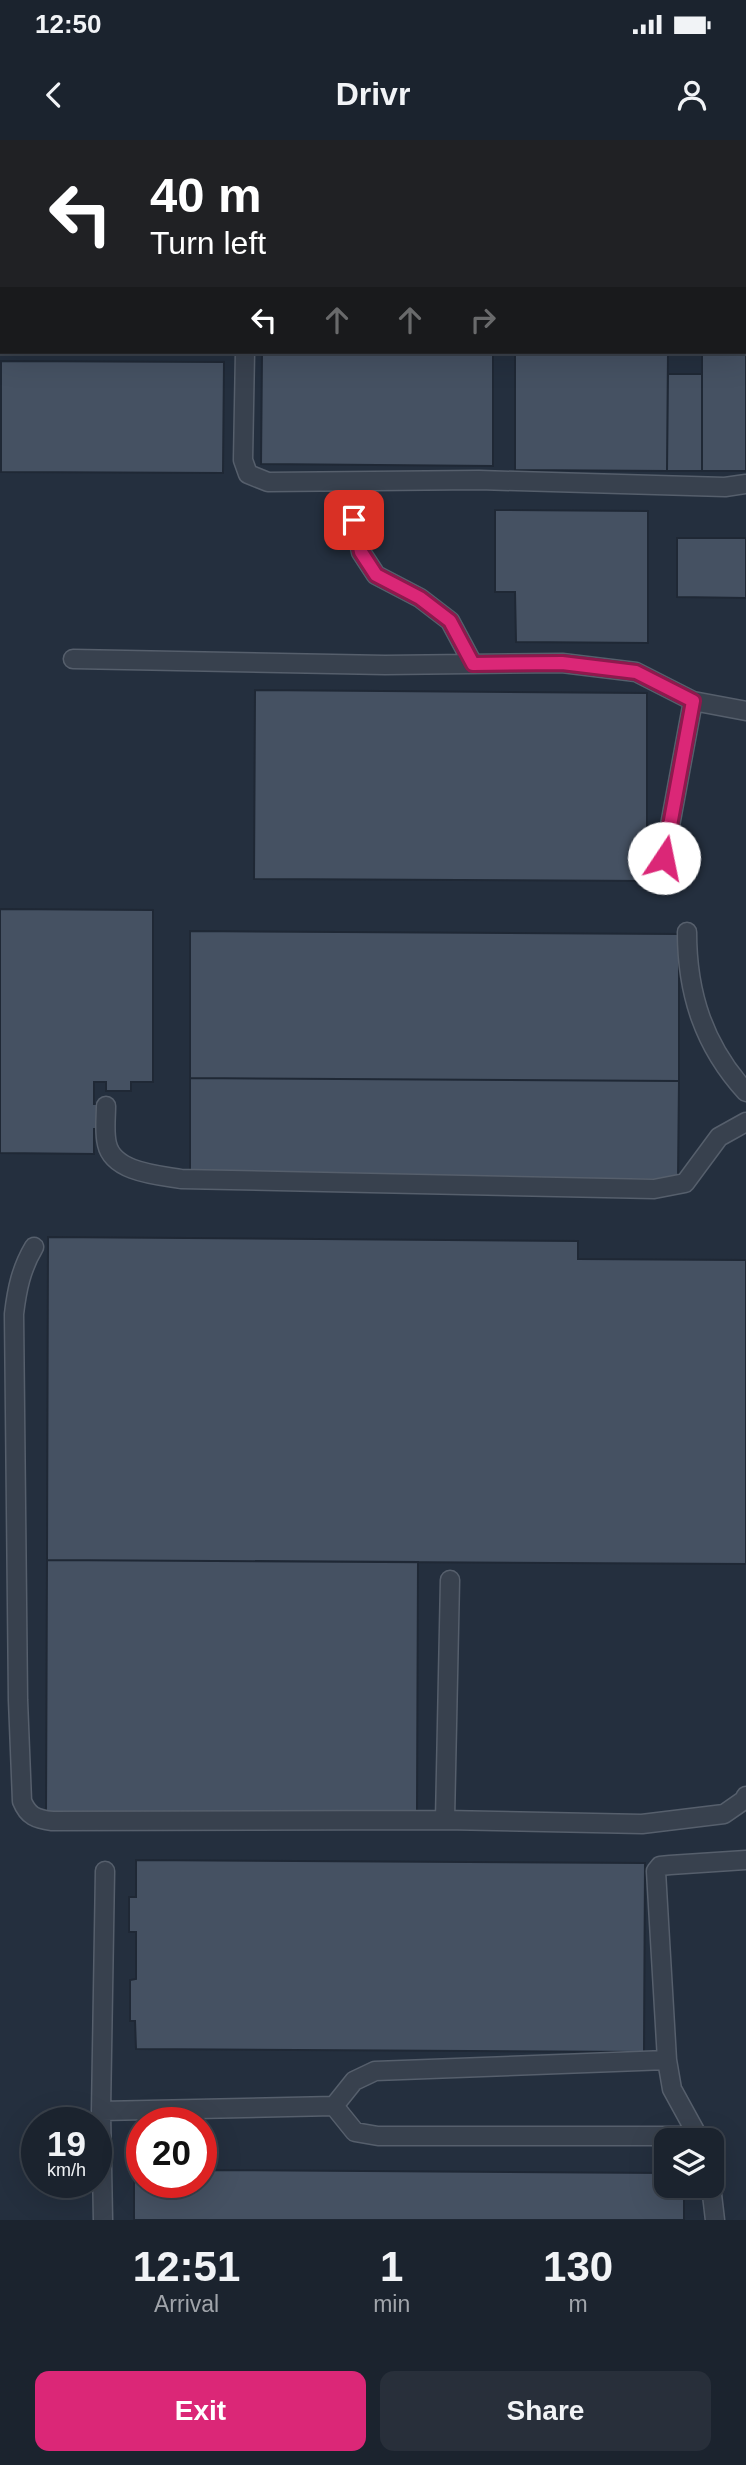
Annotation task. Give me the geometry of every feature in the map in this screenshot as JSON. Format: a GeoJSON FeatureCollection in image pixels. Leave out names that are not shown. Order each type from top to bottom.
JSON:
{"type":"FeatureCollection","features":[{"type":"Feature","properties":{"kind":"lane"},"geometry":{"type":"LineString","coordinates":[[245,354],[243,460],[248,474],[268,482],[479,480],[726,487],[746,484]]}},
{"type":"Feature","properties":{"kind":"lane"},"geometry":{"type":"LineString","coordinates":[[354,520],[361,552],[376,575],[420,598],[450,621],[473,664]]}},
{"type":"Feature","properties":{"kind":"lane"},"geometry":{"type":"LineString","coordinates":[[73,659],[385,665],[562,663],[636,672],[693,701],[746,711]]}},
{"type":"Feature","properties":{"kind":"lane"},"geometry":{"type":"LineString","coordinates":[[664,858],[693,701]]}},
{"type":"Feature","properties":{"kind":"lane"},"geometry":{"type":"LineString","coordinates":[[687,932],[687,961],[692,993],[708,1037],[730,1074],[746,1092]]}},
{"type":"Feature","properties":{"kind":"lane"},"geometry":{"type":"LineString","coordinates":[[107,1106],[106,1143],[111,1157],[122,1165],[155,1175],[195,1180],[654,1188],[685,1183],[719,1137],[746,1122]]}},
{"type":"Feature","properties":{"kind":"lane"},"geometry":{"type":"LineString","coordinates":[[34,1247],[18,1282],[14,1314],[18,1700],[22,1801],[27,1813],[40,1820],[52,1821],[445,1820],[642,1824],[724,1814],[746,1796]]}},
{"type":"Feature","properties":{"kind":"lane"},"geometry":{"type":"LineString","coordinates":[[445,1820],[450,1580]]}},
{"type":"Feature","properties":{"kind":"lane"},"geometry":{"type":"LineString","coordinates":[[693,2128],[672,2089],[667,2060],[656,1871],[660,1866],[746,1860]]}},
{"type":"Feature","properties":{"kind":"lane"},"geometry":{"type":"LineString","coordinates":[[101,2107],[104,1871]]}},
{"type":"Feature","properties":{"kind":"lane"},"geometry":{"type":"LineString","coordinates":[[112,2111],[334,2106],[355,2081],[376,2071],[667,2060]]}},
{"type":"Feature","properties":{"kind":"lane"},"geometry":{"type":"LineString","coordinates":[[334,2106],[355,2132],[378,2136],[654,2138]]}},
{"type":"Feature","properties":{"kind":"lane"},"geometry":{"type":"LineString","coordinates":[[103,2198],[103,2220]]}},
{"type":"Feature","properties":{"kind":"lane"},"geometry":{"type":"LineString","coordinates":[[712,2198],[715,2220]]}},
{"type":"Feature","properties":{"kind":"building"},"geometry":{"type":"Polygon","coordinates":[[[262,354],[493,354],[493,466],[261,464],[262,354]]]}},
{"type":"Feature","properties":{"kind":"building"},"geometry":{"type":"Polygon","coordinates":[[[515,354],[668,354],[667,471],[515,470],[515,354]]]}},
{"type":"Feature","properties":{"kind":"building"},"geometry":{"type":"Polygon","coordinates":[[[702,354],[746,354],[746,471],[702,471],[702,354]]]}},
{"type":"Feature","properties":{"kind":"building"},"geometry":{"type":"Polygon","coordinates":[[[1,361],[224,362],[223,473],[1,472],[1,361]]]}},
{"type":"Feature","properties":{"kind":"building"},"geometry":{"type":"Polygon","coordinates":[[[668,374],[702,374],[702,471],[667,471],[668,374]]]}},
{"type":"Feature","properties":{"kind":"building"},"geometry":{"type":"Polygon","coordinates":[[[495,510],[648,511],[648,643],[516,642],[515,592],[495,592],[495,510]]]}},
{"type":"Feature","properties":{"kind":"building"},"geometry":{"type":"Polygon","coordinates":[[[677,538],[746,538],[746,598],[677,597],[677,538]]]}},
{"type":"Feature","properties":{"kind":"building"},"geometry":{"type":"Polygon","coordinates":[[[255,690],[647,693],[647,881],[254,879],[255,690]]]}},
{"type":"Feature","properties":{"kind":"building"},"geometry":{"type":"Polygon","coordinates":[[[0,909],[153,910],[153,1082],[131,1082],[131,1091],[106,1091],[106,1082],[94,1082],[94,1104],[103,1104],[103,1129],[94,1129],[94,1154],[0,1153],[0,909]]]}},
{"type":"Feature","properties":{"kind":"building"},"geometry":{"type":"Polygon","coordinates":[[[190,931],[679,934],[679,1081],[190,1078],[190,931]]]}},
{"type":"Feature","properties":{"kind":"building"},"geometry":{"type":"Polygon","coordinates":[[[190,1078],[679,1081],[678,1180],[190,1178],[190,1078]]]}},
{"type":"Feature","properties":{"kind":"building"},"geometry":{"type":"Polygon","coordinates":[[[48,1237],[578,1241],[578,1259],[746,1260],[746,1564],[47,1560],[48,1237]]]}},
{"type":"Feature","properties":{"kind":"building"},"geometry":{"type":"Polygon","coordinates":[[[47,1560],[418,1562],[417,1815],[46,1813],[47,1560]]]}},
{"type":"Feature","properties":{"kind":"building"},"geometry":{"type":"Polygon","coordinates":[[[136,1860],[645,1863],[644,2052],[136,2049],[135,2021],[130,2021],[130,1980],[136,1979],[136,1932],[129,1932],[129,1897],[136,1897],[136,1860]]]}},
{"type":"Feature","properties":{"kind":"building"},"geometry":{"type":"Polygon","coordinates":[[[217,2170],[654,2173],[654,2198],[684,2198],[684,2220],[134,2220],[134,2198],[217,2198],[217,2170]]]}},
{"type":"Feature","properties":{"kind":"route"},"geometry":{"type":"LineString","coordinates":[[354,520],[361,552],[376,575],[420,598],[450,621],[473,664],[562,663],[636,672],[693,701],[664,858]]}}]}
